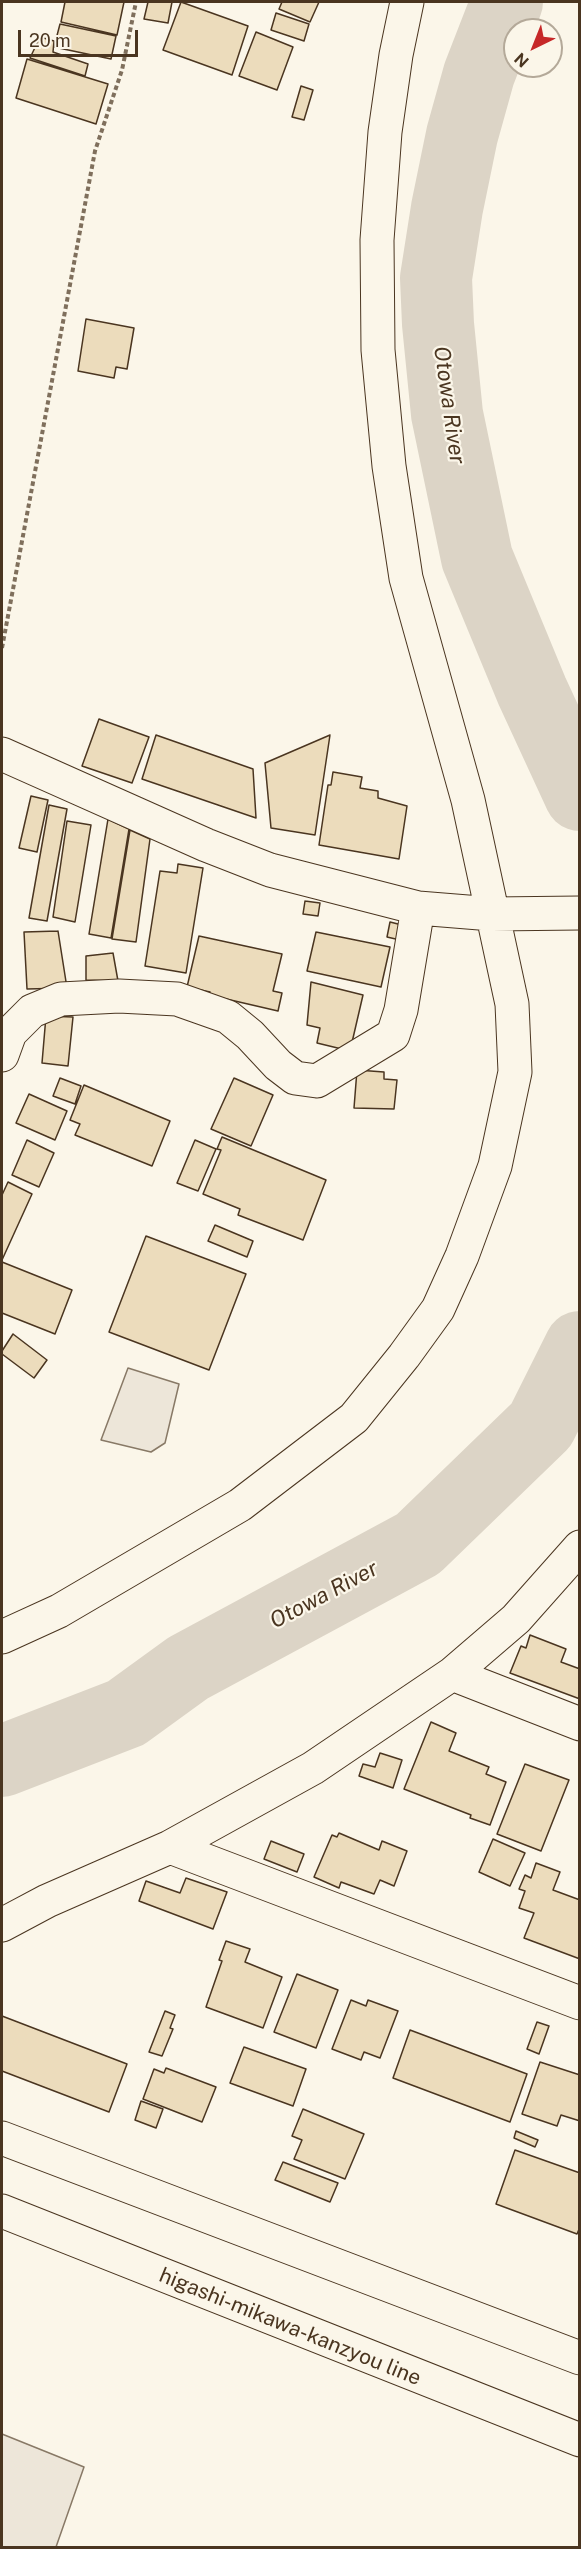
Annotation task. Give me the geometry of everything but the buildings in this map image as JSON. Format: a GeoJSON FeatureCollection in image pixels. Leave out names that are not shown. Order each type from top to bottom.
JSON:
{"type":"FeatureCollection","features":[{"type":"Feature","properties":{"kind":"street"},"geometry":{"type":"LineString","coordinates":[[2,1637],[59,1611],[249,1498],[354,1418],[438,1309],[462,1256],[495,1166],[515,1072],[512,1004],[499,940],[498,914],[406,578],[388,465],[378,350],[377,240],[385,132],[396,55],[407,2]]}},
{"type":"Feature","properties":{"kind":"street"},"geometry":{"type":"LineString","coordinates":[[2,754],[206,845],[270,870],[418,908],[498,914],[579,913]]}},
{"type":"Feature","properties":{"kind":"street"},"geometry":{"type":"LineString","coordinates":[[2,1055],[10,1034],[32,1011],[61,999],[119,996],[177,999],[228,1017],[250,1035],[278,1065],[295,1078],[317,1081],[393,1035],[401,1010],[418,908]]}},
{"type":"Feature","properties":{"kind":"street"},"geometry":{"type":"LineString","coordinates":[[2,1924],[47,1901],[170,1847],[313,1768],[452,1674],[516,1619],[579,1547]]}},
{"type":"Feature","properties":{"kind":"street"},"geometry":{"type":"LineString","coordinates":[[452,1674],[579,1724]]}},
{"type":"Feature","properties":{"kind":"street"},"geometry":{"type":"LineString","coordinates":[[170,1847],[579,2003]]}},
{"type":"Feature","properties":{"kind":"street"},"geometry":{"type":"LineString","coordinates":[[2,2138],[579,2358]]}},
{"type":"Feature","properties":{"kind":"street","name":"higashi-mikawa-kanzyou line"},"geometry":{"type":"LineString","coordinates":[[2,2211],[579,2440]]}},
{"type":"Feature","properties":{"kind":"path"},"geometry":{"type":"LineString","coordinates":[[2,648],[95,151],[122,70],[136,2]]}},
{"type":"Feature","properties":{"kind":"shaded area"},"geometry":{"type":"Polygon","coordinates":[[[128,1368],[179,1384],[165,1443],[151,1452],[101,1440],[128,1368]]]}},
{"type":"Feature","properties":{"kind":"shaded area"},"geometry":{"type":"Polygon","coordinates":[[[2,2434],[84,2467],[56,2547],[2,2547],[2,2434]]]}},
{"type":"Feature","properties":{"kind":"waterway","name":"Otowa River"},"geometry":{"type":"LineString","coordinates":[[507,2],[479,74],[462,135],[436,278],[438,324],[447,414],[477,558],[532,691],[580,795]]}},
{"type":"Feature","properties":{"kind":"waterway","name":"Otowa River"},"geometry":{"type":"LineString","coordinates":[[2,1761],[126,1713],[188,1668],[418,1544],[541,1425],[580,1347]]}}]}
